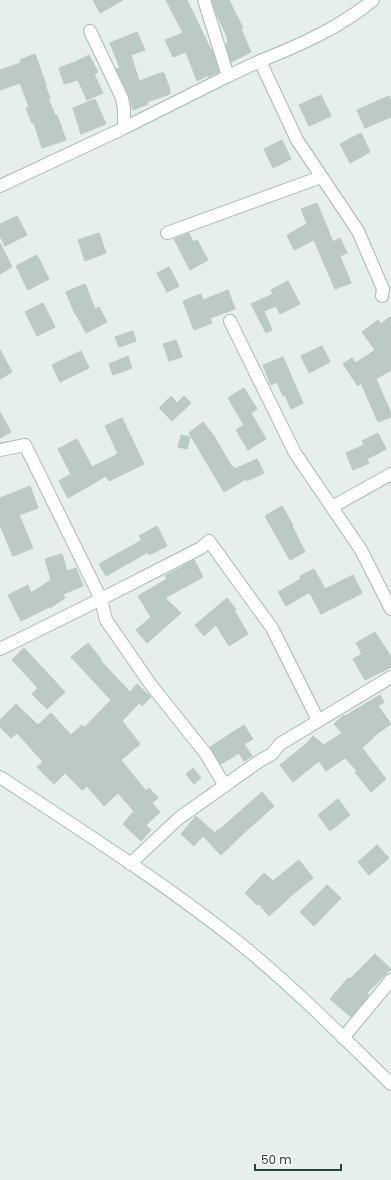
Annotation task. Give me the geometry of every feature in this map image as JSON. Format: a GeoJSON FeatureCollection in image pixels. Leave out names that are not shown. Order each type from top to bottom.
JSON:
{"type":"FeatureCollection","features":[{"type":"Feature","properties":{"kind":"street"},"geometry":{"type":"LineString","coordinates":[[204,0],[228,76]]}},
{"type":"Feature","properties":{"kind":"street"},"geometry":{"type":"LineString","coordinates":[[0,186],[124,128],[228,76],[306,42],[361,10],[373,0]]}},
{"type":"Feature","properties":{"kind":"street"},"geometry":{"type":"LineString","coordinates":[[90,31],[122,98],[124,109],[124,128]]}},
{"type":"Feature","properties":{"kind":"street"},"geometry":{"type":"LineString","coordinates":[[260,61],[297,140],[358,231],[383,289],[382,296]]}},
{"type":"Feature","properties":{"kind":"street"},"geometry":{"type":"LineString","coordinates":[[167,233],[321,177]]}},
{"type":"Feature","properties":{"kind":"street"},"geometry":{"type":"LineString","coordinates":[[230,321],[295,452],[361,550],[391,609]]}},
{"type":"Feature","properties":{"kind":"street"},"geometry":{"type":"LineString","coordinates":[[0,450],[25,445],[101,599],[106,620],[151,685],[206,754],[225,786]]}},
{"type":"Feature","properties":{"kind":"street"},"geometry":{"type":"LineString","coordinates":[[332,507],[391,474]]}},
{"type":"Feature","properties":{"kind":"street"},"geometry":{"type":"LineString","coordinates":[[0,649],[201,548],[210,541],[272,628],[318,720]]}},
{"type":"Feature","properties":{"kind":"street"},"geometry":{"type":"LineString","coordinates":[[130,864],[179,818],[258,762],[272,754],[280,744],[391,677]]}},
{"type":"Feature","properties":{"kind":"street"},"geometry":{"type":"LineString","coordinates":[[0,777],[175,894],[242,946],[276,974],[391,1084]]}},
{"type":"Feature","properties":{"kind":"street"},"geometry":{"type":"LineString","coordinates":[[343,1038],[391,980]]}},
{"type":"Feature","properties":{"kind":"building"},"geometry":{"type":"Polygon","coordinates":[[[93,0],[123,0],[100,13],[93,0]]]}},
{"type":"Feature","properties":{"kind":"building"},"geometry":{"type":"Polygon","coordinates":[[[166,0],[187,0],[211,50],[212,49],[219,72],[208,77],[208,75],[197,81],[186,52],[173,57],[165,40],[183,33],[166,0]]]}},
{"type":"Feature","properties":{"kind":"building"},"geometry":{"type":"Polygon","coordinates":[[[212,0],[229,0],[243,28],[241,29],[251,52],[231,62],[226,44],[228,43],[228,39],[212,0]]]}},
{"type":"Feature","properties":{"kind":"building"},"geometry":{"type":"Polygon","coordinates":[[[137,32],[145,50],[131,55],[139,81],[164,73],[170,94],[147,102],[148,104],[133,110],[129,95],[116,69],[120,68],[110,43],[137,32]]]}},
{"type":"Feature","properties":{"kind":"building"},"geometry":{"type":"Polygon","coordinates":[[[35,54],[50,98],[48,98],[55,115],[57,115],[66,140],[42,148],[34,123],[32,123],[26,108],[29,107],[20,83],[0,90],[0,70],[21,63],[20,60],[35,54]]]}},
{"type":"Feature","properties":{"kind":"building"},"geometry":{"type":"Polygon","coordinates":[[[89,55],[98,72],[94,74],[103,93],[87,100],[78,80],[64,84],[59,68],[89,55]]]}},
{"type":"Feature","properties":{"kind":"building"},"geometry":{"type":"Polygon","coordinates":[[[321,95],[331,116],[309,126],[299,105],[321,95]]]}},
{"type":"Feature","properties":{"kind":"building"},"geometry":{"type":"Polygon","coordinates":[[[389,96],[391,102],[391,117],[365,128],[357,110],[389,96]]]}},
{"type":"Feature","properties":{"kind":"building"},"geometry":{"type":"Polygon","coordinates":[[[95,99],[106,124],[81,134],[73,108],[95,99]]]}},
{"type":"Feature","properties":{"kind":"building"},"geometry":{"type":"Polygon","coordinates":[[[361,133],[370,152],[350,163],[340,144],[361,133]]]}},
{"type":"Feature","properties":{"kind":"building"},"geometry":{"type":"Polygon","coordinates":[[[282,140],[291,159],[273,168],[264,149],[282,140]]]}},
{"type":"Feature","properties":{"kind":"building"},"geometry":{"type":"Polygon","coordinates":[[[317,203],[333,242],[340,238],[347,253],[340,256],[351,283],[335,289],[314,240],[294,250],[287,235],[307,224],[301,209],[317,203]]]}},
{"type":"Feature","properties":{"kind":"building"},"geometry":{"type":"Polygon","coordinates":[[[17,216],[27,235],[5,246],[0,236],[0,224],[17,216]]]}},
{"type":"Feature","properties":{"kind":"building"},"geometry":{"type":"Polygon","coordinates":[[[99,233],[106,253],[85,261],[78,240],[99,233]]]}},
{"type":"Feature","properties":{"kind":"building"},"geometry":{"type":"Polygon","coordinates":[[[189,233],[193,242],[197,240],[208,260],[190,270],[174,239],[189,233]]]}},
{"type":"Feature","properties":{"kind":"building"},"geometry":{"type":"Polygon","coordinates":[[[0,243],[12,267],[0,274],[0,243]]]}},
{"type":"Feature","properties":{"kind":"building"},"geometry":{"type":"Polygon","coordinates":[[[37,255],[49,279],[28,290],[16,266],[37,255]]]}},
{"type":"Feature","properties":{"kind":"building"},"geometry":{"type":"Polygon","coordinates":[[[169,267],[179,286],[167,292],[157,273],[169,267]]]}},
{"type":"Feature","properties":{"kind":"building"},"geometry":{"type":"Polygon","coordinates":[[[288,281],[300,304],[280,314],[276,306],[264,311],[272,330],[266,333],[251,304],[273,294],[271,290],[288,281]]]}},
{"type":"Feature","properties":{"kind":"building"},"geometry":{"type":"Polygon","coordinates":[[[85,284],[95,309],[99,307],[107,322],[86,333],[75,314],[66,292],[85,284]]]}},
{"type":"Feature","properties":{"kind":"building"},"geometry":{"type":"Polygon","coordinates":[[[228,290],[235,309],[210,318],[212,323],[194,330],[183,301],[201,294],[203,300],[228,290]]]}},
{"type":"Feature","properties":{"kind":"building"},"geometry":{"type":"Polygon","coordinates":[[[43,303],[55,327],[37,336],[25,312],[43,303]]]}},
{"type":"Feature","properties":{"kind":"building"},"geometry":{"type":"Polygon","coordinates":[[[391,316],[391,370],[376,379],[391,413],[391,417],[378,422],[361,383],[358,386],[343,364],[352,358],[356,363],[375,350],[362,332],[378,320],[381,324],[391,316]]]}},
{"type":"Feature","properties":{"kind":"building"},"geometry":{"type":"Polygon","coordinates":[[[133,331],[136,341],[119,347],[115,337],[133,331]]]}},
{"type":"Feature","properties":{"kind":"building"},"geometry":{"type":"Polygon","coordinates":[[[176,340],[182,357],[169,361],[163,344],[176,340]]]}},
{"type":"Feature","properties":{"kind":"building"},"geometry":{"type":"Polygon","coordinates":[[[322,346],[330,362],[309,373],[301,356],[322,346]]]}},
{"type":"Feature","properties":{"kind":"building"},"geometry":{"type":"Polygon","coordinates":[[[0,350],[12,372],[0,379],[0,350]]]}},
{"type":"Feature","properties":{"kind":"building"},"geometry":{"type":"Polygon","coordinates":[[[81,351],[89,368],[60,382],[52,365],[81,351]]]}},
{"type":"Feature","properties":{"kind":"building"},"geometry":{"type":"Polygon","coordinates":[[[128,356],[132,368],[113,375],[109,364],[128,356]]]}},
{"type":"Feature","properties":{"kind":"building"},"geometry":{"type":"Polygon","coordinates":[[[283,357],[303,403],[291,409],[277,382],[271,385],[263,365],[283,357]]]}},
{"type":"Feature","properties":{"kind":"building"},"geometry":{"type":"Polygon","coordinates":[[[244,388],[257,409],[251,413],[266,439],[248,450],[236,430],[244,425],[228,398],[244,388]]]}},
{"type":"Feature","properties":{"kind":"building"},"geometry":{"type":"Polygon","coordinates":[[[171,396],[177,403],[184,396],[191,403],[172,421],[159,408],[171,396]]]}},
{"type":"Feature","properties":{"kind":"building"},"geometry":{"type":"Polygon","coordinates":[[[0,412],[11,432],[0,438],[0,412]]]}},
{"type":"Feature","properties":{"kind":"building"},"geometry":{"type":"Polygon","coordinates":[[[122,418],[144,464],[109,481],[106,476],[68,498],[59,481],[71,474],[58,449],[77,439],[92,467],[118,454],[105,426],[122,418]]]}},
{"type":"Feature","properties":{"kind":"building"},"geometry":{"type":"Polygon","coordinates":[[[203,422],[214,436],[232,467],[233,466],[235,469],[257,459],[264,473],[247,481],[246,479],[224,492],[189,433],[203,422]]]}},
{"type":"Feature","properties":{"kind":"building"},"geometry":{"type":"Polygon","coordinates":[[[378,433],[386,449],[367,459],[369,463],[353,470],[346,453],[364,445],[362,441],[378,433]]]}},
{"type":"Feature","properties":{"kind":"building"},"geometry":{"type":"Polygon","coordinates":[[[181,435],[190,437],[187,449],[178,447],[181,435]]]}},
{"type":"Feature","properties":{"kind":"building"},"geometry":{"type":"Polygon","coordinates":[[[30,486],[38,508],[19,515],[33,548],[13,556],[0,525],[0,498],[30,486]]]}},
{"type":"Feature","properties":{"kind":"building"},"geometry":{"type":"Polygon","coordinates":[[[282,506],[293,525],[292,526],[305,552],[290,560],[265,516],[282,506]]]}},
{"type":"Feature","properties":{"kind":"building"},"geometry":{"type":"Polygon","coordinates":[[[157,526],[167,546],[149,555],[148,552],[106,576],[99,564],[142,540],[139,536],[157,526]]]}},
{"type":"Feature","properties":{"kind":"building"},"geometry":{"type":"Polygon","coordinates":[[[62,554],[67,571],[76,568],[83,586],[63,594],[65,598],[50,608],[49,607],[21,621],[8,595],[28,585],[31,593],[51,580],[45,559],[62,554]]]}},
{"type":"Feature","properties":{"kind":"building"},"geometry":{"type":"Polygon","coordinates":[[[194,560],[203,577],[165,598],[181,613],[147,643],[136,630],[151,617],[138,596],[167,579],[165,576],[194,560]]]}},
{"type":"Feature","properties":{"kind":"building"},"geometry":{"type":"Polygon","coordinates":[[[314,569],[325,589],[353,575],[362,593],[321,614],[310,593],[286,606],[278,592],[301,579],[300,576],[314,569]]]}},
{"type":"Feature","properties":{"kind":"building"},"geometry":{"type":"Polygon","coordinates":[[[227,598],[236,609],[234,610],[248,634],[229,646],[216,625],[204,636],[195,625],[227,598]]]}},
{"type":"Feature","properties":{"kind":"building"},"geometry":{"type":"Polygon","coordinates":[[[375,632],[391,657],[391,667],[365,680],[353,659],[362,654],[356,643],[375,632]]]}},
{"type":"Feature","properties":{"kind":"building"},"geometry":{"type":"Polygon","coordinates":[[[88,643],[101,659],[100,660],[130,692],[137,684],[151,697],[142,706],[139,703],[122,721],[140,744],[121,760],[146,791],[149,788],[158,798],[152,803],[160,812],[146,825],[151,830],[141,841],[123,824],[134,811],[118,793],[104,806],[87,786],[82,790],[65,773],[54,784],[37,767],[43,762],[17,733],[11,738],[0,727],[0,720],[16,704],[38,725],[51,713],[71,735],[82,725],[84,728],[111,700],[71,657],[88,643]]]}},
{"type":"Feature","properties":{"kind":"building"},"geometry":{"type":"Polygon","coordinates":[[[24,648],[65,692],[47,709],[32,694],[38,688],[12,660],[24,648]]]}},
{"type":"Feature","properties":{"kind":"building"},"geometry":{"type":"Polygon","coordinates":[[[380,695],[384,702],[378,706],[391,724],[378,733],[362,748],[386,779],[371,792],[355,772],[357,771],[345,758],[326,771],[319,761],[293,782],[280,765],[306,744],[313,736],[324,745],[342,733],[334,724],[344,715],[345,716],[380,695]]]}},
{"type":"Feature","properties":{"kind":"building"},"geometry":{"type":"Polygon","coordinates":[[[244,725],[253,739],[244,744],[252,756],[244,761],[239,753],[221,764],[210,747],[244,725]]]}},
{"type":"Feature","properties":{"kind":"building"},"geometry":{"type":"Polygon","coordinates":[[[193,768],[201,778],[194,784],[186,774],[193,768]]]}},
{"type":"Feature","properties":{"kind":"building"},"geometry":{"type":"Polygon","coordinates":[[[262,792],[274,806],[221,855],[203,836],[194,846],[181,834],[196,816],[215,833],[262,792]]]}},
{"type":"Feature","properties":{"kind":"building"},"geometry":{"type":"Polygon","coordinates":[[[338,799],[350,815],[330,831],[318,815],[338,799]]]}},
{"type":"Feature","properties":{"kind":"building"},"geometry":{"type":"Polygon","coordinates":[[[377,845],[389,858],[369,875],[358,862],[377,845]]]}},
{"type":"Feature","properties":{"kind":"building"},"geometry":{"type":"Polygon","coordinates":[[[299,860],[313,878],[269,916],[259,904],[257,905],[245,893],[264,873],[273,881],[299,860]]]}},
{"type":"Feature","properties":{"kind":"building"},"geometry":{"type":"Polygon","coordinates":[[[327,885],[341,898],[314,926],[300,912],[327,885]]]}},
{"type":"Feature","properties":{"kind":"building"},"geometry":{"type":"Polygon","coordinates":[[[375,954],[391,969],[367,993],[369,995],[351,1017],[330,999],[348,978],[350,979],[375,954]]]}}]}
